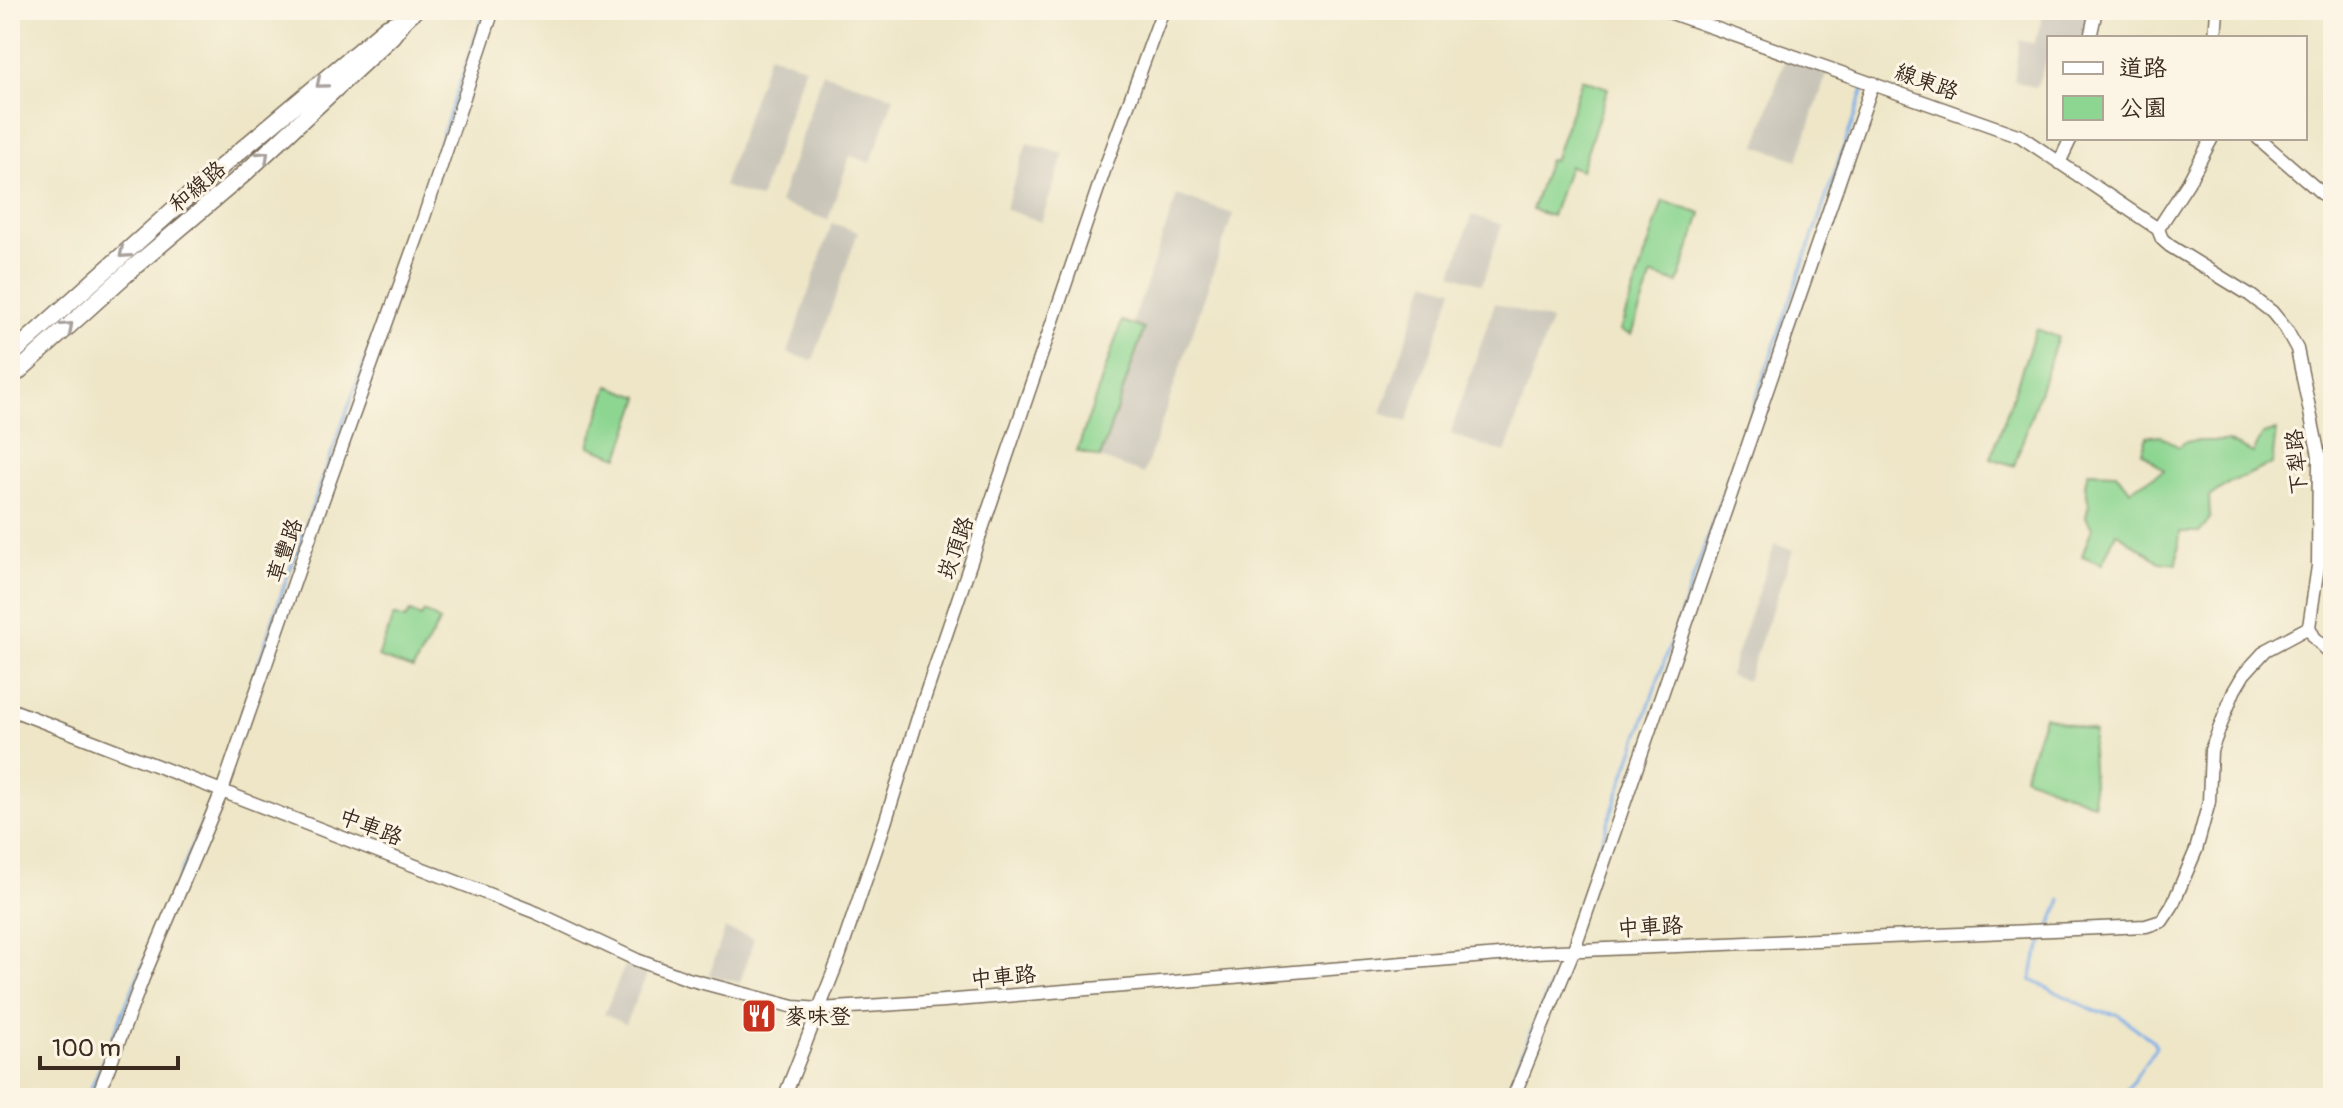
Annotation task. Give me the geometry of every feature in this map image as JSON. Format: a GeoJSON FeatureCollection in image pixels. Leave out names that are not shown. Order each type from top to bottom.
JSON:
{"type":"FeatureCollection","features":[{"type":"Feature","properties":{"kind":"main road","name":"和線路"},"geometry":{"type":"LineString","coordinates":[[10,356],[238,153],[387,27],[410,14]]}},
{"type":"Feature","properties":{"kind":"main road","name":"和線路"},"geometry":{"type":"LineString","coordinates":[[10,379],[134,267],[244,174],[392,36],[410,14]]}},
{"type":"Feature","properties":{"kind":"street","name":"草豐路"},"geometry":{"type":"LineString","coordinates":[[97,1098],[143,978],[222,791],[419,232],[493,10]]}},
{"type":"Feature","properties":{"kind":"street","name":"崁頂路"},"geometry":{"type":"LineString","coordinates":[[784,1098],[820,1009],[885,823],[920,711],[1106,165],[1163,10]]}},
{"type":"Feature","properties":{"kind":"street","name":"線東路"},"geometry":{"type":"LineString","coordinates":[[1663,10],[2020,136],[2158,229]]}},
{"type":"Feature","properties":{"kind":"street"},"geometry":{"type":"LineString","coordinates":[[2090,36],[2096,10]]}},
{"type":"Feature","properties":{"kind":"street"},"geometry":{"type":"LineString","coordinates":[[2215,36],[2217,10]]}},
{"type":"Feature","properties":{"kind":"street"},"geometry":{"type":"LineString","coordinates":[[1513,1098],[1574,949],[1873,83]]}},
{"type":"Feature","properties":{"kind":"street"},"geometry":{"type":"LineString","coordinates":[[2059,163],[2070,140]]}},
{"type":"Feature","properties":{"kind":"street"},"geometry":{"type":"LineString","coordinates":[[2158,229],[2211,140]]}},
{"type":"Feature","properties":{"kind":"street"},"geometry":{"type":"LineString","coordinates":[[2260,140],[2333,203]]}},
{"type":"Feature","properties":{"kind":"street","name":"下犁路"},"geometry":{"type":"LineString","coordinates":[[2158,229],[2162,239],[2170,246],[2272,312],[2297,349],[2319,456],[2318,566],[2309,627]]}},
{"type":"Feature","properties":{"kind":"street","name":"中車路"},"geometry":{"type":"LineString","coordinates":[[10,709],[537,913],[663,970],[794,1007],[820,1009],[1574,949],[2146,926],[2162,921],[2172,906],[2200,837],[2209,802],[2211,750],[2234,691],[2244,674],[2266,650],[2309,627]]}},
{"type":"Feature","properties":{"kind":"street"},"geometry":{"type":"LineString","coordinates":[[2309,627],[2314,637],[2333,656]]}},
{"type":"Feature","properties":{"kind":"shaded area"},"geometry":{"type":"Polygon","coordinates":[[[2045,10],[2095,10],[2088,36],[2047,36],[2047,59],[2036,88],[2014,81],[2019,40],[2034,44],[2045,10]]]}},
{"type":"Feature","properties":{"kind":"shaded area"},"geometry":{"type":"Polygon","coordinates":[[[769,54],[805,67],[760,199],[723,186],[769,54]]]}},
{"type":"Feature","properties":{"kind":"shaded area"},"geometry":{"type":"Polygon","coordinates":[[[1785,59],[1827,73],[1798,160],[1756,146],[1785,59]]]}},
{"type":"Feature","properties":{"kind":"shaded area"},"geometry":{"type":"Polygon","coordinates":[[[823,73],[894,97],[871,163],[850,156],[828,220],[779,203],[823,73]]]}},
{"type":"Feature","properties":{"kind":"shaded area"},"geometry":{"type":"Polygon","coordinates":[[[1027,143],[1064,154],[1041,222],[1005,209],[1027,143]]]}},
{"type":"Feature","properties":{"kind":"shaded area"},"geometry":{"type":"Polygon","coordinates":[[[1177,195],[1233,214],[1144,474],[1100,458],[1144,330],[1132,325],[1177,195]]]}},
{"type":"Feature","properties":{"kind":"shaded area"},"geometry":{"type":"Polygon","coordinates":[[[1472,215],[1502,225],[1482,284],[1452,274],[1472,215]]]}},
{"type":"Feature","properties":{"kind":"shaded area"},"geometry":{"type":"Polygon","coordinates":[[[832,223],[858,232],[813,361],[788,353],[832,223]]]}},
{"type":"Feature","properties":{"kind":"shaded area"},"geometry":{"type":"Polygon","coordinates":[[[1426,281],[1453,289],[1407,422],[1381,413],[1426,281]]]}},
{"type":"Feature","properties":{"kind":"shaded area"},"geometry":{"type":"Polygon","coordinates":[[[1495,303],[1551,321],[1505,453],[1450,434],[1495,303]]]}},
{"type":"Feature","properties":{"kind":"shaded area"},"geometry":{"type":"Polygon","coordinates":[[[1775,544],[1793,550],[1747,681],[1729,675],[1775,544]]]}},
{"type":"Feature","properties":{"kind":"shaded area"},"geometry":{"type":"Polygon","coordinates":[[[725,929],[754,938],[740,983],[709,975],[725,929]]]}},
{"type":"Feature","properties":{"kind":"shaded area"},"geometry":{"type":"Polygon","coordinates":[[[627,961],[650,968],[625,1024],[604,1014],[627,961]]]}},
{"type":"Feature","properties":{"kind":"green space"},"geometry":{"type":"Polygon","coordinates":[[[1582,79],[1608,88],[1581,170],[1569,166],[1552,216],[1532,210],[1549,160],[1554,161],[1582,79]]]}},
{"type":"Feature","properties":{"kind":"green space"},"geometry":{"type":"Polygon","coordinates":[[[1663,201],[1701,214],[1678,283],[1652,275],[1631,335],[1620,331],[1663,201]]]}},
{"type":"Feature","properties":{"kind":"green space"},"geometry":{"type":"Polygon","coordinates":[[[1122,321],[1144,329],[1100,458],[1077,451],[1122,321]]]}},
{"type":"Feature","properties":{"kind":"green space"},"geometry":{"type":"Polygon","coordinates":[[[2036,329],[2058,337],[2014,466],[1991,458],[2036,329]]]}},
{"type":"Feature","properties":{"kind":"green space"},"geometry":{"type":"Polygon","coordinates":[[[609,386],[640,397],[619,457],[589,446],[609,386]]]}},
{"type":"Feature","properties":{"kind":"green space"},"geometry":{"type":"Polygon","coordinates":[[[2276,430],[2272,464],[2229,483],[2209,497],[2210,518],[2200,532],[2180,532],[2177,564],[2160,562],[2116,532],[2102,564],[2082,556],[2092,528],[2086,517],[2089,504],[2085,484],[2088,472],[2116,473],[2130,490],[2164,470],[2142,452],[2147,437],[2159,435],[2179,447],[2186,441],[2227,441],[2253,453],[2263,434],[2276,430]]]}},
{"type":"Feature","properties":{"kind":"green space"},"geometry":{"type":"Polygon","coordinates":[[[410,612],[421,617],[424,612],[440,621],[413,669],[378,657],[394,615],[405,619],[410,612]]]}},
{"type":"Feature","properties":{"kind":"green space"},"geometry":{"type":"Polygon","coordinates":[[[2044,716],[2094,732],[2091,750],[2094,804],[2024,776],[2044,716]]]}},
{"type":"Feature","properties":{"kind":"waterway"},"geometry":{"type":"LineString","coordinates":[[231,748],[284,586],[370,347],[485,10]]}},
{"type":"Feature","properties":{"kind":"waterway"},"geometry":{"type":"LineString","coordinates":[[1565,946],[1864,89]]}},
{"type":"Feature","properties":{"kind":"waterway"},"geometry":{"type":"LineString","coordinates":[[87,1098],[215,792]]}},
{"type":"Feature","properties":{"kind":"waterway"},"geometry":{"type":"LineString","coordinates":[[2050,926],[2061,900]]}},
{"type":"Feature","properties":{"kind":"waterway"},"geometry":{"type":"LineString","coordinates":[[2047,933],[2035,960],[2031,980],[2098,1012],[2117,1014],[2153,1041],[2156,1047],[2122,1098]]}},
{"type":"Feature","properties":{"kind":"waterway"},"geometry":{"type":"LineString","coordinates":[[1504,1098],[1563,954]]}},
{"type":"Feature","properties":{"kind":"place","name":"麥味登"},"geometry":{"type":"Point","coordinates":[759,1016]}}]}
